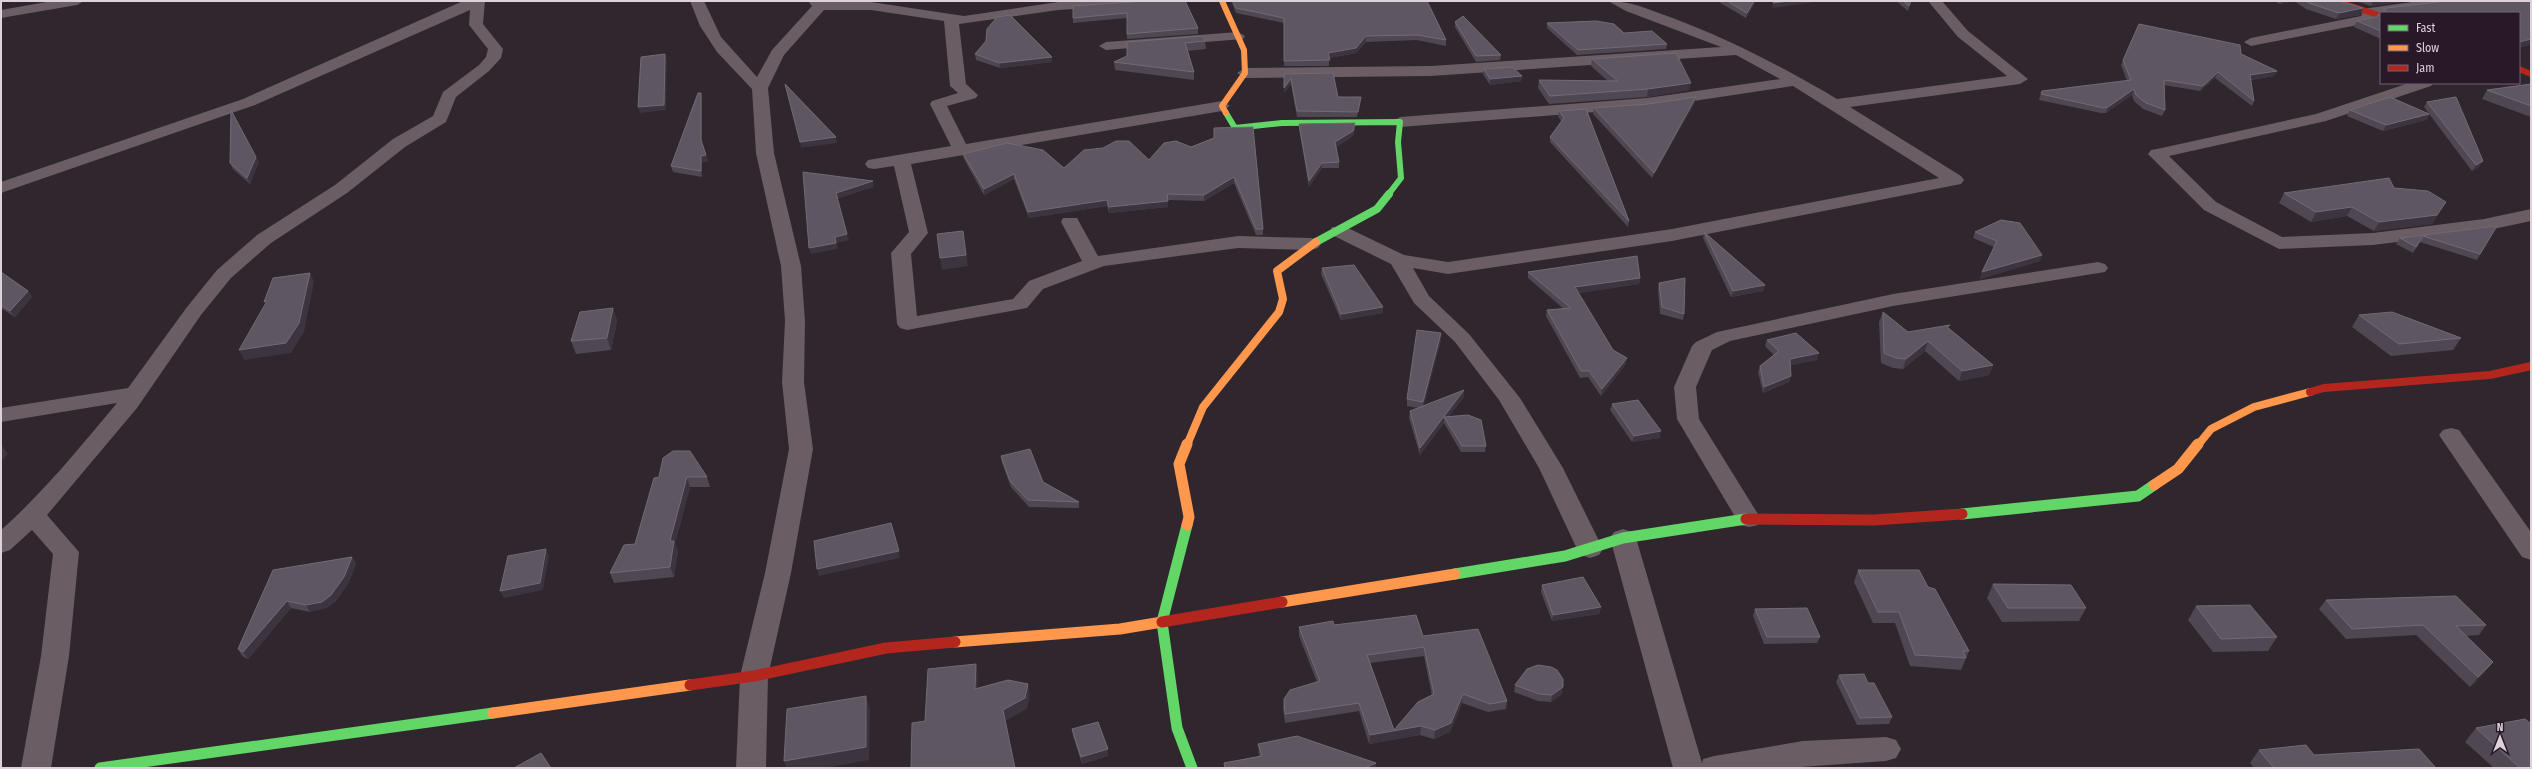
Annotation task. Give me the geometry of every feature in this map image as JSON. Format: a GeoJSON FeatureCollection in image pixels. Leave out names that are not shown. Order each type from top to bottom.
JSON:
{"type":"FeatureCollection","features":[{"type":"Feature","properties":{"kind":"street"},"geometry":{"type":"LineString","coordinates":[[1,14],[77,1]]}},
{"type":"Feature","properties":{"kind":"street"},"geometry":{"type":"LineString","coordinates":[[470,1],[477,1]]}},
{"type":"Feature","properties":{"kind":"street"},"geometry":{"type":"LineString","coordinates":[[1,188],[249,102],[477,1]]}},
{"type":"Feature","properties":{"kind":"street"},"geometry":{"type":"LineString","coordinates":[[1,544],[33,515],[78,465],[135,394],[194,311],[224,274],[264,239],[341,189],[400,144],[440,120],[449,96],[484,68],[492,58],[496,49],[476,25],[477,1]]}},
{"type":"Feature","properties":{"kind":"street"},"geometry":{"type":"LineString","coordinates":[[697,1],[704,23],[727,55],[736,67],[760,88]]}},
{"type":"Feature","properties":{"kind":"street"},"geometry":{"type":"LineString","coordinates":[[979,18],[1004,1]]}},
{"type":"Feature","properties":{"kind":"street"},"geometry":{"type":"LineString","coordinates":[[751,768],[754,676],[778,573],[801,449],[793,382],[795,321],[791,266],[765,153],[760,88],[777,53],[817,3],[871,6],[964,20],[1058,6],[1145,1]]}},
{"type":"Feature","properties":{"kind":"street"},"geometry":{"type":"LineString","coordinates":[[901,160],[1222,106],[1246,73],[1244,50],[1222,1]]}},
{"type":"Feature","properties":{"kind":"street"},"geometry":{"type":"LineString","coordinates":[[1339,231],[1399,260],[1448,268],[1672,235],[1955,180],[1831,105],[1798,81],[1740,51],[1615,1]]}},
{"type":"Feature","properties":{"kind":"street"},"geometry":{"type":"LineString","coordinates":[[1831,105],[2020,79],[1963,34],[1935,1]]}},
{"type":"Feature","properties":{"kind":"street"},"geometry":{"type":"LineString","coordinates":[[2336,1],[2375,14]]}},
{"type":"Feature","properties":{"kind":"street"},"geometry":{"type":"LineString","coordinates":[[2387,12],[2450,1]]}},
{"type":"Feature","properties":{"kind":"street"},"geometry":{"type":"LineString","coordinates":[[2251,42],[2368,19],[2375,14]]}},
{"type":"Feature","properties":{"kind":"street"},"geometry":{"type":"LineString","coordinates":[[874,164],[961,150],[938,104],[970,96],[958,86],[951,18]]}},
{"type":"Feature","properties":{"kind":"street"},"geometry":{"type":"LineString","coordinates":[[1106,46],[1238,36]]}},
{"type":"Feature","properties":{"kind":"street"},"geometry":{"type":"LineString","coordinates":[[1246,73],[1431,71],[1740,51]]}},
{"type":"Feature","properties":{"kind":"street"},"geometry":{"type":"LineString","coordinates":[[2520,69],[2531,74]]}},
{"type":"Feature","properties":{"kind":"street"},"geometry":{"type":"LineString","coordinates":[[1222,106],[1235,128],[1282,123],[1400,122],[1646,103],[1798,81]]}},
{"type":"Feature","properties":{"kind":"street"},"geometry":{"type":"LineString","coordinates":[[2422,84],[2320,118],[2157,154],[2210,206],[2279,243],[2373,239],[2484,225],[2531,215]]}},
{"type":"Feature","properties":{"kind":"street"},"geometry":{"type":"LineString","coordinates":[[1192,768],[1177,728],[1162,622],[1189,517],[1179,464],[1203,407],[1279,312],[1282,299],[1277,271],[1311,244],[1339,231],[1377,209],[1401,178],[1398,142],[1400,122]]}},
{"type":"Feature","properties":{"kind":"street"},"geometry":{"type":"LineString","coordinates":[[901,160],[919,232],[901,253],[907,324],[1020,304],[1036,285],[1100,260],[1238,242],[1311,244]]}},
{"type":"Feature","properties":{"kind":"street"},"geometry":{"type":"LineString","coordinates":[[1070,222],[1093,264]]}},
{"type":"Feature","properties":{"kind":"street"},"geometry":{"type":"LineString","coordinates":[[1399,260],[1421,299],[1462,338],[1509,398],[1551,468],[1590,549]]}},
{"type":"Feature","properties":{"kind":"street"},"geometry":{"type":"LineString","coordinates":[[1750,519],[1688,419],[1686,387],[1703,346],[1724,336],[1893,300],[2098,268]]}},
{"type":"Feature","properties":{"kind":"street"},"geometry":{"type":"LineString","coordinates":[[100,768],[754,676],[886,648],[1080,634],[1162,622],[1565,556],[1623,538],[1750,519],[1874,520],[2001,512],[2138,496],[2178,469],[2211,429],[2254,407],[2324,388],[2490,375],[2531,366]]}},
{"type":"Feature","properties":{"kind":"street"},"geometry":{"type":"LineString","coordinates":[[1,415],[135,394]]}},
{"type":"Feature","properties":{"kind":"street"},"geometry":{"type":"LineString","coordinates":[[2451,434],[2531,550]]}},
{"type":"Feature","properties":{"kind":"street"},"geometry":{"type":"LineString","coordinates":[[33,515],[66,552],[55,656],[36,768]]}},
{"type":"Feature","properties":{"kind":"street"},"geometry":{"type":"LineString","coordinates":[[1623,538],[1688,768]]}},
{"type":"Feature","properties":{"kind":"street"},"geometry":{"type":"LineString","coordinates":[[1714,768],[1804,753],[1886,749]]}},
{"type":"Feature","properties":{"kind":"building"},"geometry":{"type":"Polygon","coordinates":[[[1146,1],[1185,1],[1198,28],[1127,34],[1127,13],[1073,18],[1073,6],[1146,1]]]}},
{"type":"Feature","properties":{"kind":"building"},"geometry":{"type":"Polygon","coordinates":[[[1233,1],[1427,1],[1446,40],[1417,35],[1366,36],[1356,48],[1328,53],[1330,60],[1284,61],[1284,18],[1236,8],[1233,1]]]}},
{"type":"Feature","properties":{"kind":"building"},"geometry":{"type":"Polygon","coordinates":[[[1727,1],[1754,1],[1747,13],[1727,1]]]}},
{"type":"Feature","properties":{"kind":"building"},"geometry":{"type":"Polygon","coordinates":[[[1774,1],[1789,1],[1773,3],[1774,1]]]}},
{"type":"Feature","properties":{"kind":"building"},"geometry":{"type":"Polygon","coordinates":[[[1903,1],[1911,1],[1909,6],[1903,1]]]}},
{"type":"Feature","properties":{"kind":"building"},"geometry":{"type":"Polygon","coordinates":[[[2306,1],[2339,1],[2363,8],[2339,13],[2306,1]]]}},
{"type":"Feature","properties":{"kind":"building"},"geometry":{"type":"Polygon","coordinates":[[[2447,1],[2531,1],[2531,39],[2520,42],[2520,12],[2385,12],[2386,8],[2447,1]]]}},
{"type":"Feature","properties":{"kind":"building"},"geometry":{"type":"Polygon","coordinates":[[[2380,14],[2380,31],[2357,21],[2376,17],[2380,14]]]}},
{"type":"Feature","properties":{"kind":"building"},"geometry":{"type":"Polygon","coordinates":[[[1010,15],[1052,57],[999,63],[975,54],[986,41],[987,29],[997,17],[1010,15]]]}},
{"type":"Feature","properties":{"kind":"building"},"geometry":{"type":"Polygon","coordinates":[[[1463,16],[1501,55],[1476,56],[1455,22],[1463,16]]]}},
{"type":"Feature","properties":{"kind":"building"},"geometry":{"type":"Polygon","coordinates":[[[1596,21],[1614,24],[1624,33],[1652,31],[1667,44],[1578,50],[1547,23],[1596,21]]]}},
{"type":"Feature","properties":{"kind":"building"},"geometry":{"type":"Polygon","coordinates":[[[2139,24],[2240,45],[2241,54],[2277,71],[2250,75],[2254,101],[2218,72],[2203,86],[2164,80],[2165,110],[2146,103],[2136,95],[2134,89],[2108,107],[2103,108],[2041,94],[2042,91],[2131,80],[2123,60],[2139,24]]]}},
{"type":"Feature","properties":{"kind":"building"},"geometry":{"type":"Polygon","coordinates":[[[1203,36],[1205,41],[1185,43],[1194,72],[1114,62],[1127,56],[1127,42],[1203,36]]]}},
{"type":"Feature","properties":{"kind":"building"},"geometry":{"type":"Polygon","coordinates":[[[1676,53],[1691,83],[1648,89],[1550,96],[1539,80],[1618,81],[1592,59],[1676,53]]]}},
{"type":"Feature","properties":{"kind":"building"},"geometry":{"type":"Polygon","coordinates":[[[665,54],[664,105],[638,107],[641,57],[665,54]]]}},
{"type":"Feature","properties":{"kind":"building"},"geometry":{"type":"Polygon","coordinates":[[[1512,67],[1522,76],[1490,79],[1484,69],[1512,67]]]}},
{"type":"Feature","properties":{"kind":"building"},"geometry":{"type":"Polygon","coordinates":[[[1333,73],[1338,97],[1361,97],[1358,112],[1297,111],[1291,79],[1284,88],[1284,74],[1333,73]]]}},
{"type":"Feature","properties":{"kind":"building"},"geometry":{"type":"Polygon","coordinates":[[[785,84],[836,137],[800,142],[785,84]]]}},
{"type":"Feature","properties":{"kind":"building"},"geometry":{"type":"Polygon","coordinates":[[[2531,84],[2531,106],[2487,90],[2531,84]]]}},
{"type":"Feature","properties":{"kind":"building"},"geometry":{"type":"Polygon","coordinates":[[[698,93],[701,93],[701,140],[706,155],[701,156],[701,171],[671,166],[698,93]]]}},
{"type":"Feature","properties":{"kind":"building"},"geometry":{"type":"Polygon","coordinates":[[[1696,97],[1654,173],[1594,108],[1648,104],[1696,97]]]}},
{"type":"Feature","properties":{"kind":"building"},"geometry":{"type":"Polygon","coordinates":[[[2390,97],[2429,114],[2386,125],[2350,110],[2390,97]]]}},
{"type":"Feature","properties":{"kind":"building"},"geometry":{"type":"Polygon","coordinates":[[[2456,97],[2483,161],[2476,165],[2427,102],[2456,97]]]}},
{"type":"Feature","properties":{"kind":"building"},"geometry":{"type":"Polygon","coordinates":[[[1586,109],[1629,221],[1550,137],[1564,118],[1559,111],[1586,109]]]}},
{"type":"Feature","properties":{"kind":"building"},"geometry":{"type":"Polygon","coordinates":[[[231,110],[256,157],[247,178],[230,163],[231,110]]]}},
{"type":"Feature","properties":{"kind":"building"},"geometry":{"type":"Polygon","coordinates":[[[1355,123],[1353,131],[1335,142],[1339,162],[1322,163],[1309,181],[1299,124],[1355,123]]]}},
{"type":"Feature","properties":{"kind":"building"},"geometry":{"type":"Polygon","coordinates":[[[1253,127],[1263,229],[1256,229],[1234,177],[1204,195],[1167,194],[1168,201],[1109,207],[1107,200],[1028,212],[1014,174],[984,189],[963,154],[1007,143],[1043,150],[1064,168],[1084,150],[1103,148],[1116,141],[1129,141],[1149,160],[1164,143],[1176,141],[1191,147],[1214,138],[1214,128],[1253,127]]]}},
{"type":"Feature","properties":{"kind":"building"},"geometry":{"type":"Polygon","coordinates":[[[803,172],[873,181],[836,193],[847,234],[835,237],[836,243],[809,248],[803,172]]]}},
{"type":"Feature","properties":{"kind":"building"},"geometry":{"type":"Polygon","coordinates":[[[2389,178],[2394,188],[2428,191],[2446,202],[2437,215],[2379,222],[2352,207],[2316,212],[2284,193],[2389,178]]]}},
{"type":"Feature","properties":{"kind":"building"},"geometry":{"type":"Polygon","coordinates":[[[2001,220],[2020,223],[2042,255],[1982,272],[1997,241],[1975,232],[2001,220]]]}},
{"type":"Feature","properties":{"kind":"building"},"geometry":{"type":"Polygon","coordinates":[[[2497,226],[2480,254],[2423,236],[2416,247],[2400,238],[2497,226]]]}},
{"type":"Feature","properties":{"kind":"building"},"geometry":{"type":"Polygon","coordinates":[[[963,231],[966,255],[940,258],[937,234],[963,231]]]}},
{"type":"Feature","properties":{"kind":"building"},"geometry":{"type":"Polygon","coordinates":[[[1704,232],[1765,285],[1733,291],[1704,232]]]}},
{"type":"Feature","properties":{"kind":"building"},"geometry":{"type":"Polygon","coordinates":[[[1637,256],[1640,278],[1575,287],[1613,350],[1627,358],[1602,389],[1589,371],[1581,371],[1547,310],[1571,308],[1528,272],[1637,256]]]}},
{"type":"Feature","properties":{"kind":"building"},"geometry":{"type":"Polygon","coordinates":[[[1354,265],[1383,307],[1341,314],[1322,268],[1354,265]]]}},
{"type":"Feature","properties":{"kind":"building"},"geometry":{"type":"Polygon","coordinates":[[[1,272],[28,291],[10,311],[1,305],[1,272]]]}},
{"type":"Feature","properties":{"kind":"building"},"geometry":{"type":"Polygon","coordinates":[[[310,273],[299,323],[286,343],[239,350],[267,301],[264,302],[273,278],[310,273]]]}},
{"type":"Feature","properties":{"kind":"building"},"geometry":{"type":"Polygon","coordinates":[[[1685,278],[1684,314],[1662,307],[1659,283],[1685,278]]]}},
{"type":"Feature","properties":{"kind":"building"},"geometry":{"type":"Polygon","coordinates":[[[613,308],[607,338],[571,341],[580,312],[613,308]]]}},
{"type":"Feature","properties":{"kind":"building"},"geometry":{"type":"Polygon","coordinates":[[[1883,312],[1908,332],[1950,325],[1947,327],[1993,365],[1962,371],[1928,341],[1906,359],[1896,358],[1884,353],[1883,312]]]}},
{"type":"Feature","properties":{"kind":"building"},"geometry":{"type":"Polygon","coordinates":[[[2392,312],[2461,338],[2399,344],[2359,315],[2392,312]]]}},
{"type":"Feature","properties":{"kind":"building"},"geometry":{"type":"Polygon","coordinates":[[[1417,330],[1441,333],[1423,402],[1407,399],[1417,330]]]}},
{"type":"Feature","properties":{"kind":"building"},"geometry":{"type":"Polygon","coordinates":[[[1796,333],[1819,353],[1790,359],[1791,376],[1764,387],[1760,366],[1779,351],[1767,340],[1796,333]]]}},
{"type":"Feature","properties":{"kind":"building"},"geometry":{"type":"Polygon","coordinates":[[[1464,390],[1420,448],[1410,411],[1464,390]]]}},
{"type":"Feature","properties":{"kind":"building"},"geometry":{"type":"Polygon","coordinates":[[[1638,400],[1661,431],[1634,436],[1612,404],[1638,400]]]}},
{"type":"Feature","properties":{"kind":"building"},"geometry":{"type":"Polygon","coordinates":[[[1468,415],[1481,420],[1486,446],[1462,446],[1444,417],[1468,415]]]}},
{"type":"Feature","properties":{"kind":"building"},"geometry":{"type":"Polygon","coordinates":[[[1030,449],[1043,482],[1079,502],[1028,500],[1010,481],[1001,456],[1030,449]]]}},
{"type":"Feature","properties":{"kind":"building"},"geometry":{"type":"Polygon","coordinates":[[[673,451],[690,451],[707,477],[687,477],[670,541],[674,541],[670,567],[610,573],[624,545],[635,544],[654,478],[659,477],[663,458],[673,451]]]}},
{"type":"Feature","properties":{"kind":"building"},"geometry":{"type":"Polygon","coordinates":[[[891,523],[899,551],[817,569],[814,541],[891,523]]]}},
{"type":"Feature","properties":{"kind":"building"},"geometry":{"type":"Polygon","coordinates":[[[546,549],[540,583],[500,591],[508,556],[546,549]]]}},
{"type":"Feature","properties":{"kind":"building"},"geometry":{"type":"Polygon","coordinates":[[[352,557],[344,577],[331,595],[322,602],[306,605],[287,601],[243,652],[238,649],[273,570],[352,557]]]}},
{"type":"Feature","properties":{"kind":"building"},"geometry":{"type":"Polygon","coordinates":[[[1858,570],[1919,570],[1928,587],[1935,589],[1969,651],[1963,651],[1966,658],[1915,655],[1899,612],[1878,612],[1858,570]]]}},
{"type":"Feature","properties":{"kind":"building"},"geometry":{"type":"Polygon","coordinates":[[[1583,577],[1601,607],[1553,615],[1542,585],[1583,577]]]}},
{"type":"Feature","properties":{"kind":"building"},"geometry":{"type":"Polygon","coordinates":[[[1993,584],[2071,585],[2086,608],[2008,608],[1993,584]]]}},
{"type":"Feature","properties":{"kind":"building"},"geometry":{"type":"Polygon","coordinates":[[[2456,596],[2486,625],[2456,626],[2493,662],[2478,677],[2423,625],[2352,629],[2326,600],[2456,596]]]}},
{"type":"Feature","properties":{"kind":"building"},"geometry":{"type":"Polygon","coordinates":[[[2250,605],[2277,637],[2221,639],[2196,606],[2250,605]]]}},
{"type":"Feature","properties":{"kind":"building"},"geometry":{"type":"Polygon","coordinates":[[[1807,608],[1820,637],[1767,637],[1755,609],[1807,608]]]}},
{"type":"Feature","properties":{"kind":"building"},"geometry":{"type":"Polygon","coordinates":[[[1416,615],[1423,636],[1478,629],[1507,701],[1490,704],[1463,694],[1451,723],[1435,730],[1421,726],[1370,735],[1359,703],[1285,714],[1284,699],[1290,690],[1320,681],[1299,627],[1333,621],[1334,625],[1416,615]],[[1424,647],[1367,655],[1394,730],[1418,702],[1434,694],[1424,647]]]}},
{"type":"Feature","properties":{"kind":"building"},"geometry":{"type":"Polygon","coordinates":[[[976,664],[975,689],[1008,680],[1028,684],[1025,698],[1003,710],[1015,768],[911,768],[912,723],[925,721],[928,669],[976,664]]]}},
{"type":"Feature","properties":{"kind":"building"},"geometry":{"type":"Polygon","coordinates":[[[1538,665],[1551,667],[1557,670],[1563,679],[1563,687],[1552,695],[1539,694],[1515,685],[1527,669],[1538,665]]]}},
{"type":"Feature","properties":{"kind":"building"},"geometry":{"type":"Polygon","coordinates":[[[1864,674],[1868,683],[1874,683],[1892,717],[1860,718],[1839,675],[1864,674]]]}},
{"type":"Feature","properties":{"kind":"building"},"geometry":{"type":"Polygon","coordinates":[[[866,696],[866,747],[784,761],[787,709],[866,696]]]}},
{"type":"Feature","properties":{"kind":"building"},"geometry":{"type":"Polygon","coordinates":[[[2525,719],[2531,724],[2531,768],[2520,768],[2476,728],[2525,719]]]}},
{"type":"Feature","properties":{"kind":"building"},"geometry":{"type":"Polygon","coordinates":[[[1098,722],[1108,749],[1081,757],[1072,729],[1098,722]]]}},
{"type":"Feature","properties":{"kind":"building"},"geometry":{"type":"Polygon","coordinates":[[[1297,736],[1376,763],[1365,768],[1225,768],[1224,763],[1262,756],[1258,744],[1297,736]]]}},
{"type":"Feature","properties":{"kind":"building"},"geometry":{"type":"Polygon","coordinates":[[[2306,745],[2314,755],[2419,749],[2436,768],[2274,768],[2259,750],[2306,745]]]}},
{"type":"Feature","properties":{"kind":"building"},"geometry":{"type":"Polygon","coordinates":[[[541,753],[551,768],[514,768],[541,753]]]}},
{"type":"Feature","properties":{"kind":"traffic: fast"},"geometry":{"type":"LineString","coordinates":[[1226,113],[1235,128],[1282,123],[1400,122],[1398,142],[1401,178],[1377,209],[1316,242]]}},
{"type":"Feature","properties":{"kind":"traffic: fast"},"geometry":{"type":"LineString","coordinates":[[1962,514],[2138,496],[2154,485]]}},
{"type":"Feature","properties":{"kind":"traffic: fast"},"geometry":{"type":"LineString","coordinates":[[1455,574],[1565,556],[1623,538],[1746,519]]}},
{"type":"Feature","properties":{"kind":"traffic: fast"},"geometry":{"type":"LineString","coordinates":[[1187,525],[1162,622],[1177,728],[1192,768]]}},
{"type":"Feature","properties":{"kind":"traffic: fast"},"geometry":{"type":"LineString","coordinates":[[100,768],[493,713]]}},
{"type":"Feature","properties":{"kind":"traffic: slow"},"geometry":{"type":"LineString","coordinates":[[1222,1],[1244,50],[1245,73],[1222,106],[1226,113]]}},
{"type":"Feature","properties":{"kind":"traffic: slow"},"geometry":{"type":"LineString","coordinates":[[1187,525],[1189,517],[1179,464],[1203,407],[1279,312],[1283,299],[1277,271],[1316,242]]}},
{"type":"Feature","properties":{"kind":"traffic: slow"},"geometry":{"type":"LineString","coordinates":[[2154,485],[2178,469],[2211,429],[2254,407],[2310,392]]}},
{"type":"Feature","properties":{"kind":"traffic: slow"},"geometry":{"type":"LineString","coordinates":[[1282,602],[1455,574]]}},
{"type":"Feature","properties":{"kind":"traffic: slow"},"geometry":{"type":"LineString","coordinates":[[955,642],[1120,629],[1162,622]]}},
{"type":"Feature","properties":{"kind":"traffic: slow"},"geometry":{"type":"LineString","coordinates":[[493,713],[690,685]]}},
{"type":"Feature","properties":{"kind":"traffic: jam"},"geometry":{"type":"LineString","coordinates":[[2336,1],[2380,16]]}},
{"type":"Feature","properties":{"kind":"traffic: jam"},"geometry":{"type":"LineString","coordinates":[[2520,69],[2531,74]]}},
{"type":"Feature","properties":{"kind":"traffic: jam"},"geometry":{"type":"LineString","coordinates":[[2310,392],[2324,388],[2490,375],[2531,366]]}},
{"type":"Feature","properties":{"kind":"traffic: jam"},"geometry":{"type":"LineString","coordinates":[[1746,519],[1874,520],[1962,514]]}},
{"type":"Feature","properties":{"kind":"traffic: jam"},"geometry":{"type":"LineString","coordinates":[[1162,622],[1282,602]]}},
{"type":"Feature","properties":{"kind":"traffic: jam"},"geometry":{"type":"LineString","coordinates":[[690,685],[754,676],[886,648],[955,642]]}}]}
